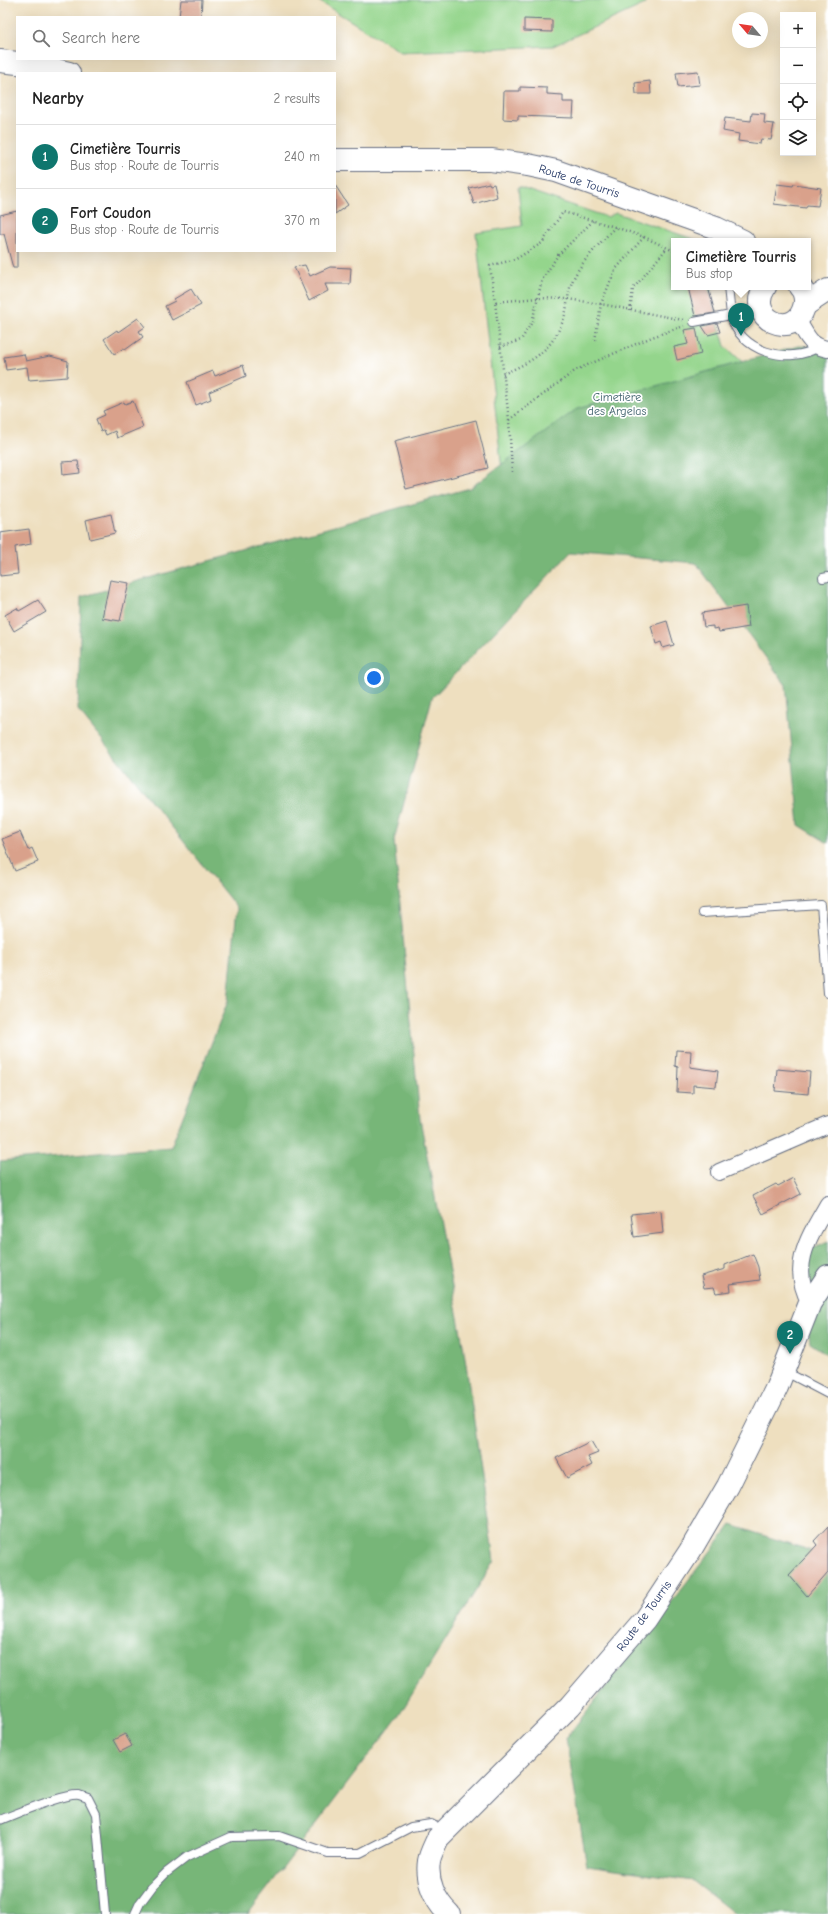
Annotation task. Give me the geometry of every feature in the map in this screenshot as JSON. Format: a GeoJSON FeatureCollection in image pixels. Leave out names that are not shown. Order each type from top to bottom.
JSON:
{"type":"FeatureCollection","features":[{"type":"Feature","properties":{"kind":"street"},"geometry":{"type":"LineString","coordinates":[[0,61],[64,72]]}},
{"type":"Feature","properties":{"kind":"street","name":"Route de Tourris"},"geometry":{"type":"LineString","coordinates":[[336,160],[477,160],[528,165],[556,171],[716,228],[737,238]]}},
{"type":"Feature","properties":{"kind":"street"},"geometry":{"type":"LineString","coordinates":[[764,292],[764,316],[771,322],[780,325],[789,324],[802,299],[828,289]]}},
{"type":"Feature","properties":{"kind":"street"},"geometry":{"type":"LineString","coordinates":[[802,299],[810,342],[823,348]]}},
{"type":"Feature","properties":{"kind":"street"},"geometry":{"type":"LineString","coordinates":[[719,1172],[828,1125]]}},
{"type":"Feature","properties":{"kind":"street"},"geometry":{"type":"LineString","coordinates":[[810,1303],[803,1290],[801,1271],[802,1255],[807,1240],[828,1204]]}},
{"type":"Feature","properties":{"kind":"street","name":"Route de Tourris"},"geometry":{"type":"LineString","coordinates":[[449,1914],[442,1907],[430,1887],[429,1861],[438,1838],[570,1706],[645,1619],[690,1551],[728,1486],[758,1427],[783,1371],[810,1303],[828,1276]]}},
{"type":"Feature","properties":{"kind":"lane"},"geometry":{"type":"LineString","coordinates":[[728,290],[733,326],[741,336],[762,350],[785,356],[796,356],[823,348]]}},
{"type":"Feature","properties":{"kind":"lane"},"geometry":{"type":"LineString","coordinates":[[694,322],[731,315],[764,292]]}},
{"type":"Feature","properties":{"kind":"lane"},"geometry":{"type":"LineString","coordinates":[[702,913],[821,905],[828,993]]}},
{"type":"Feature","properties":{"kind":"lane"},"geometry":{"type":"LineString","coordinates":[[783,1371],[828,1394]]}},
{"type":"Feature","properties":{"kind":"lane"},"geometry":{"type":"LineString","coordinates":[[0,1820],[27,1809],[71,1796],[78,1795],[88,1798],[96,1814],[105,1914]]}},
{"type":"Feature","properties":{"kind":"lane"},"geometry":{"type":"LineString","coordinates":[[134,1914],[148,1892],[166,1873],[187,1857],[231,1837],[280,1836],[328,1853],[360,1853],[411,1827],[431,1824],[445,1831]]}},
{"type":"Feature","properties":{"kind":"path"},"geometry":{"type":"LineString","coordinates":[[512,472],[509,420],[490,266],[516,259],[542,243],[563,212],[593,220],[644,237],[671,250]]}},
{"type":"Feature","properties":{"kind":"path"},"geometry":{"type":"LineString","coordinates":[[500,347],[521,340],[532,322],[542,280],[558,255],[593,220]]}},
{"type":"Feature","properties":{"kind":"path"},"geometry":{"type":"LineString","coordinates":[[503,374],[529,363],[552,343],[564,318],[572,281],[591,253],[615,227]]}},
{"type":"Feature","properties":{"kind":"path"},"geometry":{"type":"LineString","coordinates":[[595,340],[601,304],[615,270],[644,237]]}},
{"type":"Feature","properties":{"kind":"path"},"geometry":{"type":"LineString","coordinates":[[630,311],[633,289],[667,248]]}},
{"type":"Feature","properties":{"kind":"path"},"geometry":{"type":"LineString","coordinates":[[495,302],[538,298],[567,299],[694,322]]}},
{"type":"Feature","properties":{"kind":"path"},"geometry":{"type":"LineString","coordinates":[[509,420],[576,370],[652,336],[694,322]]}},
{"type":"Feature","properties":{"kind":"green space"},"geometry":{"type":"Polygon","coordinates":[[[317,0],[644,0],[645,4],[553,46],[401,52],[317,0]]]}},
{"type":"Feature","properties":{"kind":"green space","name":"Cimetière des Argelas"},"geometry":{"type":"Polygon","coordinates":[[[518,187],[607,217],[616,213],[690,238],[671,238],[671,290],[712,290],[710,294],[725,346],[750,369],[511,553],[476,233],[522,226],[518,187]]]}},
{"type":"Feature","properties":{"kind":"green space"},"geometry":{"type":"Polygon","coordinates":[[[798,346],[828,347],[828,843],[799,825],[786,685],[696,563],[571,552],[432,698],[394,840],[420,1119],[463,1344],[494,1561],[398,1717],[248,1914],[0,1914],[0,1161],[171,1147],[228,1001],[237,908],[78,710],[81,597],[470,488],[578,408],[798,346]]]}},
{"type":"Feature","properties":{"kind":"green space"},"geometry":{"type":"Polygon","coordinates":[[[828,1241],[828,1355],[810,1343],[799,1254],[828,1241]]]}},
{"type":"Feature","properties":{"kind":"green space"},"geometry":{"type":"Polygon","coordinates":[[[731,1525],[828,1556],[828,1914],[735,1914],[693,1881],[587,1866],[566,1738],[731,1525]]]}},
{"type":"Feature","properties":{"kind":"building"},"geometry":{"type":"Polygon","coordinates":[[[181,0],[202,0],[201,16],[179,16],[181,0]]]}},
{"type":"Feature","properties":{"kind":"building"},"geometry":{"type":"Polygon","coordinates":[[[524,19],[552,20],[552,32],[524,31],[524,19]]]}},
{"type":"Feature","properties":{"kind":"building"},"geometry":{"type":"Polygon","coordinates":[[[698,71],[700,85],[678,87],[676,73],[698,71]]]}},
{"type":"Feature","properties":{"kind":"building"},"geometry":{"type":"Polygon","coordinates":[[[650,81],[651,94],[636,94],[635,83],[650,81]]]}},
{"type":"Feature","properties":{"kind":"building"},"geometry":{"type":"Polygon","coordinates":[[[520,87],[547,88],[547,94],[563,95],[563,102],[574,102],[573,118],[518,116],[518,120],[503,119],[504,91],[520,91],[520,87]]]}},
{"type":"Feature","properties":{"kind":"building"},"geometry":{"type":"Polygon","coordinates":[[[752,113],[765,114],[764,123],[774,124],[771,140],[761,139],[760,144],[738,141],[739,134],[723,131],[725,118],[751,121],[752,113]]]}},
{"type":"Feature","properties":{"kind":"building"},"geometry":{"type":"Polygon","coordinates":[[[489,183],[490,185],[494,184],[497,197],[474,204],[469,188],[489,183]]]}},
{"type":"Feature","properties":{"kind":"building"},"geometry":{"type":"Polygon","coordinates":[[[777,184],[793,186],[794,184],[821,188],[818,206],[807,205],[806,208],[774,204],[777,184]]]}},
{"type":"Feature","properties":{"kind":"building"},"geometry":{"type":"Polygon","coordinates":[[[336,187],[348,205],[336,213],[336,187]]]}},
{"type":"Feature","properties":{"kind":"building"},"geometry":{"type":"Polygon","coordinates":[[[16,211],[17,268],[13,268],[4,234],[0,234],[0,215],[16,211]]]}},
{"type":"Feature","properties":{"kind":"building"},"geometry":{"type":"Polygon","coordinates":[[[305,265],[310,276],[330,267],[351,268],[350,284],[325,284],[328,291],[309,301],[294,267],[305,265]]]}},
{"type":"Feature","properties":{"kind":"building"},"geometry":{"type":"Polygon","coordinates":[[[191,289],[201,305],[172,320],[165,306],[175,301],[174,299],[191,289]]]}},
{"type":"Feature","properties":{"kind":"building"},"geometry":{"type":"Polygon","coordinates":[[[689,290],[709,290],[715,313],[695,316],[689,290]]]}},
{"type":"Feature","properties":{"kind":"building"},"geometry":{"type":"Polygon","coordinates":[[[138,318],[145,327],[139,331],[143,337],[125,350],[124,348],[114,354],[104,339],[117,330],[118,332],[138,318]]]}},
{"type":"Feature","properties":{"kind":"building"},"geometry":{"type":"Polygon","coordinates":[[[717,323],[720,332],[708,335],[702,326],[717,323]]]}},
{"type":"Feature","properties":{"kind":"building"},"geometry":{"type":"Polygon","coordinates":[[[696,328],[701,354],[677,360],[674,347],[688,344],[684,330],[696,328]]]}},
{"type":"Feature","properties":{"kind":"building"},"geometry":{"type":"Polygon","coordinates":[[[24,354],[26,361],[50,356],[68,361],[67,377],[29,380],[27,367],[6,370],[4,357],[24,354]]]}},
{"type":"Feature","properties":{"kind":"building"},"geometry":{"type":"Polygon","coordinates":[[[243,365],[246,376],[209,392],[211,399],[196,405],[187,382],[213,371],[215,376],[243,365]]]}},
{"type":"Feature","properties":{"kind":"building"},"geometry":{"type":"Polygon","coordinates":[[[133,401],[143,427],[117,438],[115,431],[106,435],[104,430],[101,432],[96,419],[105,415],[103,411],[124,402],[125,404],[133,401]]]}},
{"type":"Feature","properties":{"kind":"building"},"geometry":{"type":"Polygon","coordinates":[[[476,420],[488,468],[406,489],[394,441],[476,420]]]}},
{"type":"Feature","properties":{"kind":"building"},"geometry":{"type":"Polygon","coordinates":[[[78,461],[80,473],[63,475],[62,462],[78,461]]]}},
{"type":"Feature","properties":{"kind":"building"},"geometry":{"type":"Polygon","coordinates":[[[111,514],[115,533],[90,539],[86,520],[111,514]]]}},
{"type":"Feature","properties":{"kind":"building"},"geometry":{"type":"Polygon","coordinates":[[[29,529],[31,544],[15,547],[18,574],[0,576],[0,533],[29,529]]]}},
{"type":"Feature","properties":{"kind":"building"},"geometry":{"type":"Polygon","coordinates":[[[110,580],[129,583],[120,621],[102,618],[110,580]]]}},
{"type":"Feature","properties":{"kind":"building"},"geometry":{"type":"Polygon","coordinates":[[[38,600],[46,612],[14,631],[5,615],[17,608],[19,611],[38,600]]]}},
{"type":"Feature","properties":{"kind":"building"},"geometry":{"type":"Polygon","coordinates":[[[746,606],[749,627],[719,632],[718,628],[713,629],[713,626],[704,627],[702,613],[746,606]]]}},
{"type":"Feature","properties":{"kind":"building"},"geometry":{"type":"Polygon","coordinates":[[[667,621],[674,645],[663,648],[661,642],[656,644],[651,626],[667,621]]]}},
{"type":"Feature","properties":{"kind":"building"},"geometry":{"type":"Polygon","coordinates":[[[20,832],[28,850],[32,848],[38,862],[15,871],[2,839],[20,832]]]}},
{"type":"Feature","properties":{"kind":"building"},"geometry":{"type":"Polygon","coordinates":[[[676,1050],[691,1051],[690,1067],[718,1071],[716,1087],[693,1085],[693,1093],[677,1092],[678,1067],[675,1066],[676,1050]]]}},
{"type":"Feature","properties":{"kind":"building"},"geometry":{"type":"Polygon","coordinates":[[[777,1069],[810,1072],[808,1094],[775,1091],[777,1069]]]}},
{"type":"Feature","properties":{"kind":"building"},"geometry":{"type":"Polygon","coordinates":[[[793,1178],[801,1194],[763,1214],[753,1196],[776,1184],[778,1186],[793,1178]]]}},
{"type":"Feature","properties":{"kind":"building"},"geometry":{"type":"Polygon","coordinates":[[[661,1211],[663,1233],[634,1237],[631,1214],[661,1211]]]}},
{"type":"Feature","properties":{"kind":"building"},"geometry":{"type":"Polygon","coordinates":[[[753,1254],[758,1267],[760,1280],[730,1284],[731,1291],[716,1293],[714,1287],[704,1288],[701,1276],[725,1269],[725,1265],[753,1254]]]}},
{"type":"Feature","properties":{"kind":"building"},"geometry":{"type":"Polygon","coordinates":[[[591,1441],[598,1453],[588,1457],[592,1465],[567,1478],[556,1458],[591,1441]]]}},
{"type":"Feature","properties":{"kind":"building"},"geometry":{"type":"Polygon","coordinates":[[[828,1526],[828,1572],[807,1596],[789,1575],[817,1545],[814,1541],[828,1526]]]}},
{"type":"Feature","properties":{"kind":"building"},"geometry":{"type":"Polygon","coordinates":[[[125,1734],[132,1746],[120,1752],[113,1740],[125,1734]]]}},
{"type":"Feature","properties":{"kind":"place","name":"Cimetière Tourris"},"geometry":{"type":"Point","coordinates":[741,336]}},
{"type":"Feature","properties":{"kind":"place","name":"Fort Coudon"},"geometry":{"type":"Point","coordinates":[790,1354]}}]}
